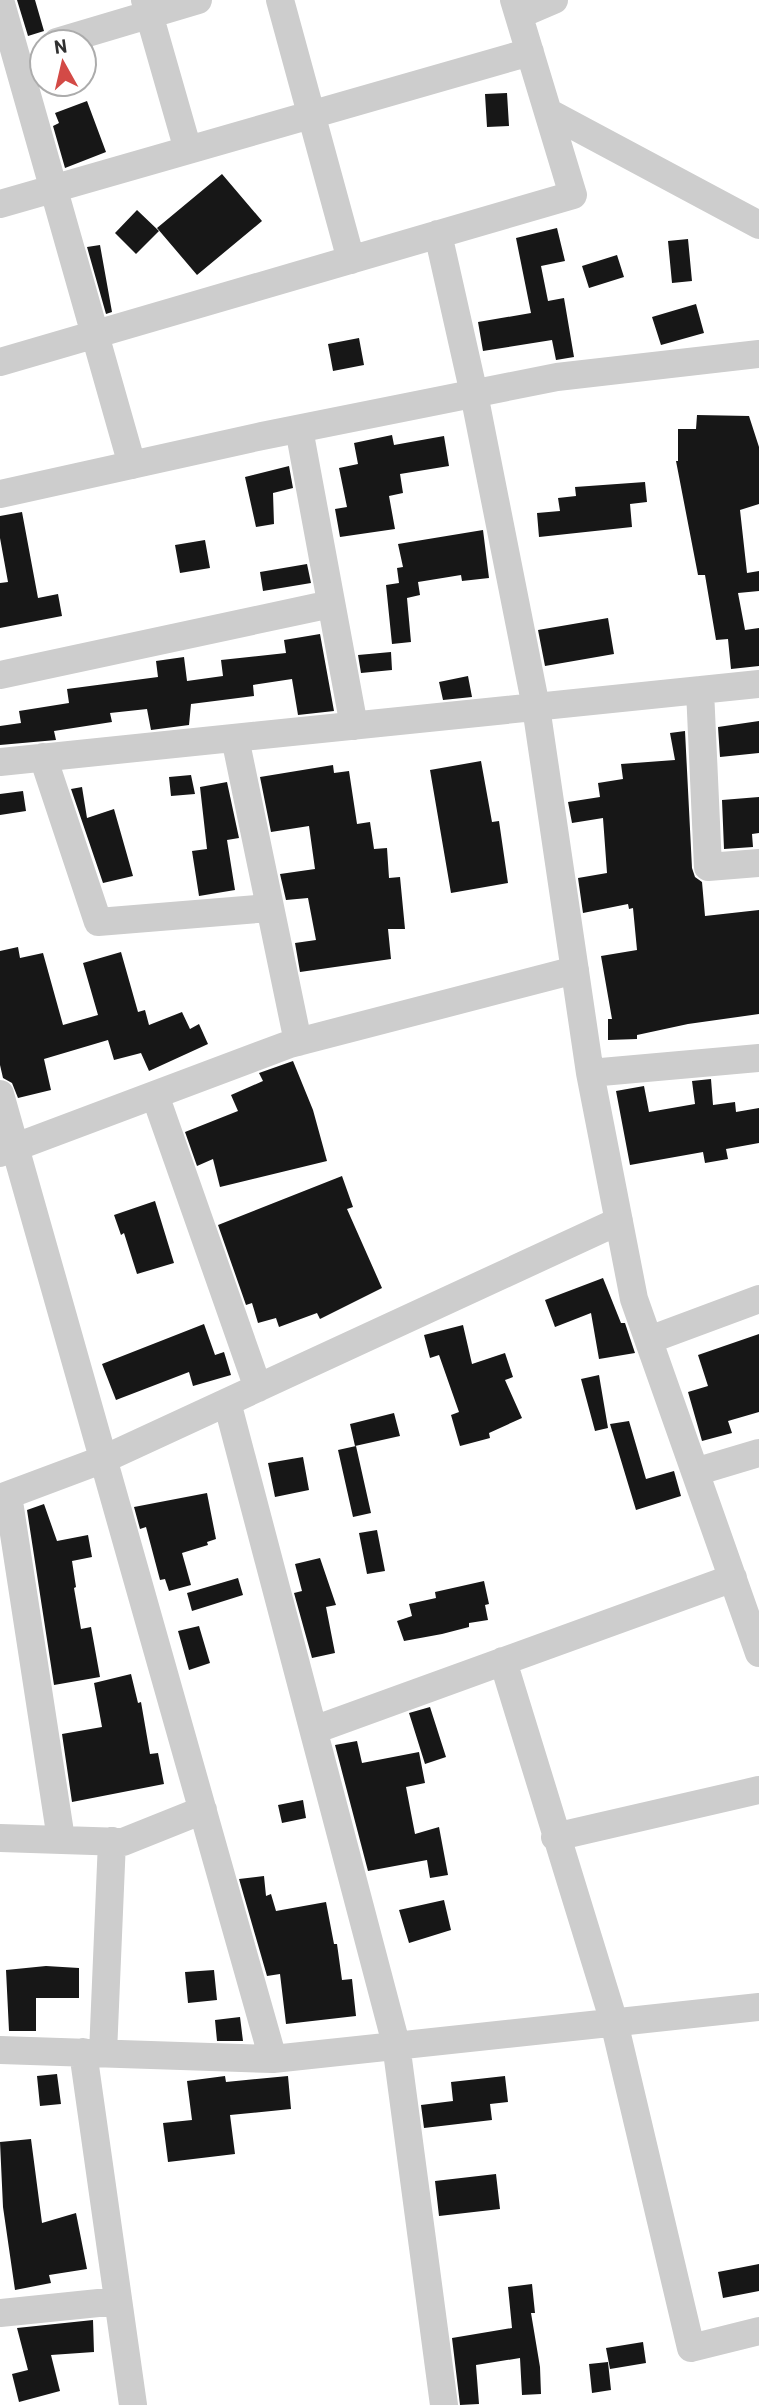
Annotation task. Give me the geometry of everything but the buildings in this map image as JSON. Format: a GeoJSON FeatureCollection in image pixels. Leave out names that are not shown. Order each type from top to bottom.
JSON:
{"type":"FeatureCollection","features":[{"type":"Feature","properties":{"kind":"street"},"geometry":{"type":"LineString","coordinates":[[0,0],[19,53],[53,188],[132,465]]}},
{"type":"Feature","properties":{"kind":"street"},"geometry":{"type":"LineString","coordinates":[[93,28],[147,7],[198,0]]}},
{"type":"Feature","properties":{"kind":"street"},"geometry":{"type":"LineString","coordinates":[[280,0],[351,260]]}},
{"type":"Feature","properties":{"kind":"street"},"geometry":{"type":"LineString","coordinates":[[0,362],[573,195],[517,7],[554,0]]}},
{"type":"Feature","properties":{"kind":"street"},"geometry":{"type":"LineString","coordinates":[[147,7],[188,150]]}},
{"type":"Feature","properties":{"kind":"street"},"geometry":{"type":"LineString","coordinates":[[0,204],[530,51]]}},
{"type":"Feature","properties":{"kind":"street"},"geometry":{"type":"LineString","coordinates":[[548,112],[759,225]]}},
{"type":"Feature","properties":{"kind":"street"},"geometry":{"type":"LineString","coordinates":[[438,234],[474,394],[536,707],[590,1073],[634,1299],[759,1653]]}},
{"type":"Feature","properties":{"kind":"street"},"geometry":{"type":"LineString","coordinates":[[0,494],[556,377],[759,354]]}},
{"type":"Feature","properties":{"kind":"street"},"geometry":{"type":"LineString","coordinates":[[299,429],[354,726]]}},
{"type":"Feature","properties":{"kind":"street"},"geometry":{"type":"LineString","coordinates":[[0,675],[331,604]]}},
{"type":"Feature","properties":{"kind":"street"},"geometry":{"type":"LineString","coordinates":[[0,762],[759,684]]}},
{"type":"Feature","properties":{"kind":"street"},"geometry":{"type":"LineString","coordinates":[[699,690],[708,867],[759,863]]}},
{"type":"Feature","properties":{"kind":"street"},"geometry":{"type":"LineString","coordinates":[[235,738],[298,1042]]}},
{"type":"Feature","properties":{"kind":"street"},"geometry":{"type":"LineString","coordinates":[[43,757],[97,922],[270,908]]}},
{"type":"Feature","properties":{"kind":"street"},"geometry":{"type":"LineString","coordinates":[[8,1150],[298,1042],[575,970]]}},
{"type":"Feature","properties":{"kind":"street"},"geometry":{"type":"LineString","coordinates":[[590,1073],[759,1058]]}},
{"type":"Feature","properties":{"kind":"street"},"geometry":{"type":"LineString","coordinates":[[0,1094],[8,1150],[104,1459],[273,2059]]}},
{"type":"Feature","properties":{"kind":"street"},"geometry":{"type":"LineString","coordinates":[[155,1095],[258,1388]]}},
{"type":"Feature","properties":{"kind":"street"},"geometry":{"type":"LineString","coordinates":[[61,1839],[4,1497],[104,1459],[619,1221]]}},
{"type":"Feature","properties":{"kind":"street"},"geometry":{"type":"LineString","coordinates":[[649,1340],[759,1300]]}},
{"type":"Feature","properties":{"kind":"street"},"geometry":{"type":"LineString","coordinates":[[227,1402],[396,2044],[444,2405]]}},
{"type":"Feature","properties":{"kind":"street"},"geometry":{"type":"LineString","coordinates":[[695,1472],[759,1453]]}},
{"type":"Feature","properties":{"kind":"street"},"geometry":{"type":"LineString","coordinates":[[314,1730],[733,1578]]}},
{"type":"Feature","properties":{"kind":"street"},"geometry":{"type":"LineString","coordinates":[[503,1661],[555,1838],[614,2022],[691,2348],[759,2331]]}},
{"type":"Feature","properties":{"kind":"street"},"geometry":{"type":"LineString","coordinates":[[555,1838],[759,1790]]}},
{"type":"Feature","properties":{"kind":"street"},"geometry":{"type":"LineString","coordinates":[[0,1838],[123,1842],[203,1810]]}},
{"type":"Feature","properties":{"kind":"street"},"geometry":{"type":"LineString","coordinates":[[112,1841],[93,2053],[118,2301],[133,2405]]}},
{"type":"Feature","properties":{"kind":"street"},"geometry":{"type":"LineString","coordinates":[[0,2050],[273,2059],[759,2007]]}},
{"type":"Feature","properties":{"kind":"street"},"geometry":{"type":"LineString","coordinates":[[0,2313],[118,2301]]}}]}
